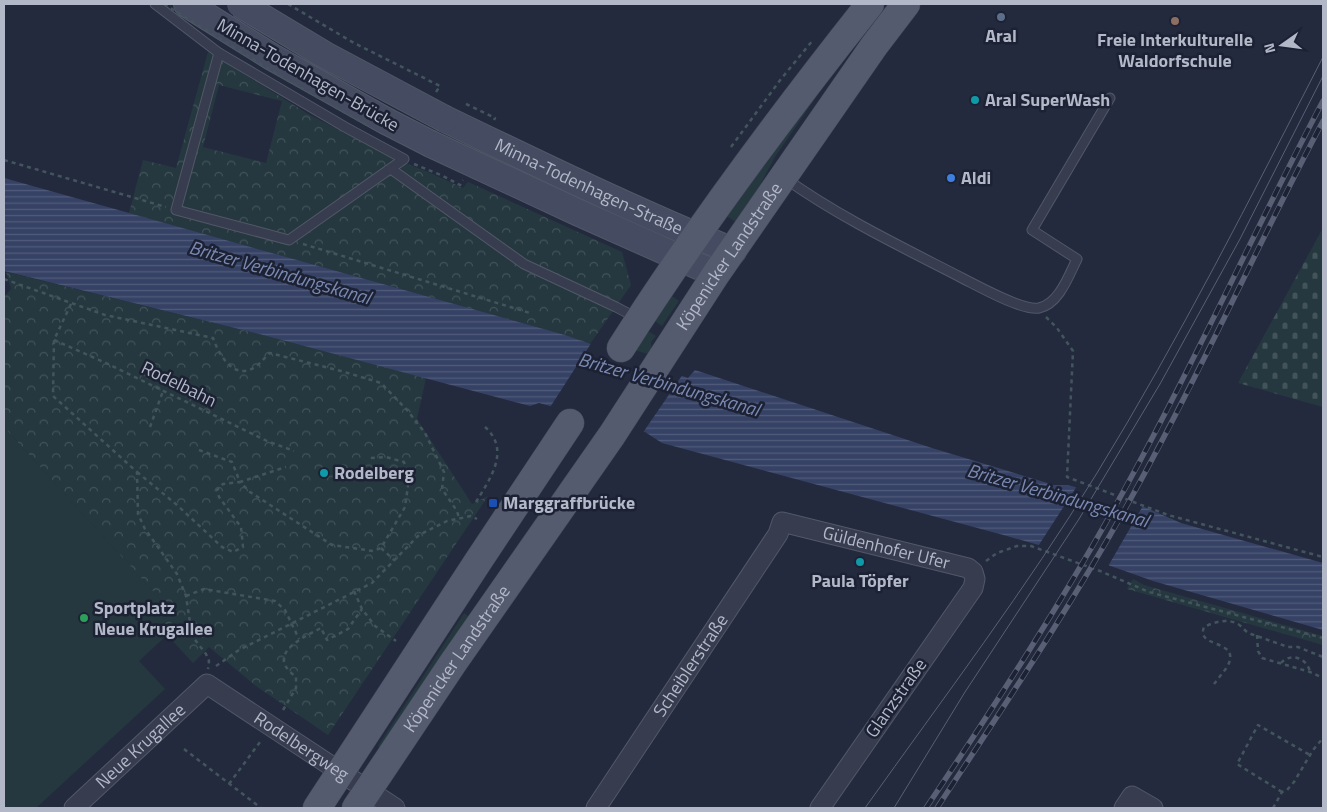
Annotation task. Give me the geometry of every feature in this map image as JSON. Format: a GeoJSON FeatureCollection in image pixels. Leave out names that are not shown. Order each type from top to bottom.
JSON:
{"type":"FeatureCollection","features":[{"type":"Feature","properties":{"kind":"main road","name":"Minna-Todenhagen-Brücke"},"geometry":{"type":"LineString","coordinates":[[187,4],[243,40],[317,83],[431,144]]}},
{"type":"Feature","properties":{"kind":"main road","name":"Minna-Todenhagen-Brücke"},"geometry":{"type":"LineString","coordinates":[[240,4],[325,55],[454,111]]}},
{"type":"Feature","properties":{"kind":"main road","name":"Köpenicker Landstraße"},"geometry":{"type":"LineString","coordinates":[[362,799],[612,435],[716,274],[784,178],[863,37],[870,4]]}},
{"type":"Feature","properties":{"kind":"main road","name":"Köpenicker Landstraße"},"geometry":{"type":"LineString","coordinates":[[621,348],[695,236],[796,97],[863,37],[906,4]]}},
{"type":"Feature","properties":{"kind":"main road","name":"Minna-Todenhagen-Straße"},"geometry":{"type":"LineString","coordinates":[[454,111],[695,236],[733,251]]}},
{"type":"Feature","properties":{"kind":"main road","name":"Minna-Todenhagen-Straße"},"geometry":{"type":"LineString","coordinates":[[431,144],[716,274]]}},
{"type":"Feature","properties":{"kind":"main road","name":"Köpenicker Landstraße"},"geometry":{"type":"LineString","coordinates":[[317,808],[341,772],[490,521],[570,423]]}},
{"type":"Feature","properties":{"kind":"main road"},"geometry":{"type":"LineString","coordinates":[[490,521],[558,511]]}},
{"type":"Feature","properties":{"kind":"street","name":"Güldenhofer Ufer"},"geometry":{"type":"LineString","coordinates":[[782,522],[968,568],[973,572],[975,579],[972,588]]}},
{"type":"Feature","properties":{"kind":"street","name":"Scheiblerstraße"},"geometry":{"type":"LineString","coordinates":[[596,808],[778,534],[782,522]]}},
{"type":"Feature","properties":{"kind":"street","name":"Glanzstraße"},"geometry":{"type":"LineString","coordinates":[[820,808],[972,588]]}},
{"type":"Feature","properties":{"kind":"street","name":"Rodelbergweg"},"geometry":{"type":"LineString","coordinates":[[208,684],[341,772],[362,799],[395,808]]}},
{"type":"Feature","properties":{"kind":"street","name":"Neue Krugallee"},"geometry":{"type":"LineString","coordinates":[[74,808],[208,684]]}},
{"type":"Feature","properties":{"kind":"street"},"geometry":{"type":"LineString","coordinates":[[1128,802],[1153,808]]}},
{"type":"Feature","properties":{"kind":"lane"},"geometry":{"type":"LineString","coordinates":[[155,4],[219,53],[404,159],[290,240],[176,210],[219,53]]}},
{"type":"Feature","properties":{"kind":"lane"},"geometry":{"type":"LineString","coordinates":[[784,178],[853,221],[888,240],[985,289],[1026,307],[1037,308],[1046,305],[1062,290],[1077,259],[1032,230],[1110,98]]}},
{"type":"Feature","properties":{"kind":"lane"},"geometry":{"type":"LineString","coordinates":[[391,169],[524,264],[616,307],[639,320]]}},
{"type":"Feature","properties":{"kind":"path"},"geometry":{"type":"LineString","coordinates":[[164,4],[287,80],[368,125]]}},
{"type":"Feature","properties":{"kind":"path"},"geometry":{"type":"LineString","coordinates":[[288,4],[354,43],[440,86]]}},
{"type":"Feature","properties":{"kind":"path"},"geometry":{"type":"LineString","coordinates":[[454,111],[495,118]]}},
{"type":"Feature","properties":{"kind":"path"},"geometry":{"type":"LineString","coordinates":[[404,159],[460,185]]}},
{"type":"Feature","properties":{"kind":"path"},"geometry":{"type":"LineString","coordinates":[[4,160],[176,210]]}},
{"type":"Feature","properties":{"kind":"path"},"geometry":{"type":"LineString","coordinates":[[290,240],[530,313]]}},
{"type":"Feature","properties":{"kind":"path"},"geometry":{"type":"LineString","coordinates":[[4,279],[105,315],[212,338],[224,361],[234,369],[245,371],[255,367],[270,353],[381,383],[407,410],[424,434],[444,472],[442,489],[459,518]]}},
{"type":"Feature","properties":{"kind":"path"},"geometry":{"type":"LineString","coordinates":[[72,304],[54,340],[53,396],[222,547],[233,552],[243,547],[241,527],[219,497],[217,490],[222,484],[240,482],[286,467]]}},
{"type":"Feature","properties":{"kind":"path"},"geometry":{"type":"LineString","coordinates":[[1037,308],[1057,328],[1073,351],[1067,477],[1168,515],[1323,557]]}},
{"type":"Feature","properties":{"kind":"path","name":"Rodelbahn"},"geometry":{"type":"LineString","coordinates":[[54,340],[163,390],[267,441],[294,451]]}},
{"type":"Feature","properties":{"kind":"path"},"geometry":{"type":"LineString","coordinates":[[150,427],[163,390]]}},
{"type":"Feature","properties":{"kind":"path"},"geometry":{"type":"LineString","coordinates":[[476,502],[493,473],[497,462],[498,452],[490,431],[485,426]]}},
{"type":"Feature","properties":{"kind":"path"},"geometry":{"type":"LineString","coordinates":[[199,450],[232,462],[240,482],[250,492],[332,545],[373,551],[381,548],[405,507],[409,480],[404,462],[386,457],[370,458]]}},
{"type":"Feature","properties":{"kind":"path"},"geometry":{"type":"LineString","coordinates":[[137,472],[138,514],[145,529],[177,574],[186,596],[192,636],[209,661]]}},
{"type":"Feature","properties":{"kind":"path"},"geometry":{"type":"LineString","coordinates":[[216,666],[239,650],[372,583],[419,535],[447,521],[459,518],[472,516],[490,521]]}},
{"type":"Feature","properties":{"kind":"path"},"geometry":{"type":"LineString","coordinates":[[986,562],[997,553],[1017,546],[1031,546],[1100,571],[1149,592],[1323,638]]}},
{"type":"Feature","properties":{"kind":"path"},"geometry":{"type":"LineString","coordinates":[[381,548],[394,561]]}},
{"type":"Feature","properties":{"kind":"path"},"geometry":{"type":"LineString","coordinates":[[186,596],[204,590],[276,601],[285,610],[299,639]]}},
{"type":"Feature","properties":{"kind":"path"},"geometry":{"type":"LineString","coordinates":[[354,591],[362,609],[375,626],[396,641]]}},
{"type":"Feature","properties":{"kind":"path"},"geometry":{"type":"LineString","coordinates":[[283,710],[296,688],[296,677],[285,666],[284,658],[289,649],[299,639],[321,628],[327,640],[348,629],[362,609]]}},
{"type":"Feature","properties":{"kind":"path"},"geometry":{"type":"LineString","coordinates":[[1214,684],[1229,663],[1230,654],[1215,642],[1204,638],[1204,627],[1216,622],[1228,621],[1238,624],[1245,632],[1288,646],[1298,647],[1323,657]]}},
{"type":"Feature","properties":{"kind":"path"},"geometry":{"type":"LineString","coordinates":[[1257,635],[1258,650],[1262,658],[1270,662],[1281,663],[1310,672],[1323,678]]}},
{"type":"Feature","properties":{"kind":"path"},"geometry":{"type":"LineString","coordinates":[[1281,663],[1285,658],[1289,657],[1299,659],[1308,666],[1310,672]]}},
{"type":"Feature","properties":{"kind":"path"},"geometry":{"type":"LineString","coordinates":[[1282,792],[1236,764],[1258,725],[1310,755]]}},
{"type":"Feature","properties":{"kind":"path"},"geometry":{"type":"LineString","coordinates":[[1273,808],[1282,792],[1287,790],[1294,782],[1323,738]]}},
{"type":"Feature","properties":{"kind":"path"},"geometry":{"type":"LineString","coordinates":[[229,784],[260,742]]}},
{"type":"Feature","properties":{"kind":"path"},"geometry":{"type":"LineString","coordinates":[[184,749],[261,808]]}},
{"type":"Feature","properties":{"kind":"green space"},"geometry":{"type":"Polygon","coordinates":[[[208,52],[310,115],[395,159],[463,188],[468,182],[622,252],[631,285],[590,344],[565,335],[129,213],[143,160],[176,168],[208,52]],[[219,85],[203,147],[266,163],[282,101],[219,85]]]}},
{"type":"Feature","properties":{"kind":"green space"},"geometry":{"type":"Polygon","coordinates":[[[832,74],[775,157],[739,224],[723,214],[832,74]]]}},
{"type":"Feature","properties":{"kind":"green space"},"geometry":{"type":"Polygon","coordinates":[[[1323,228],[1323,407],[1238,383],[1323,228]]]}},
{"type":"Feature","properties":{"kind":"green space"},"geometry":{"type":"Polygon","coordinates":[[[6,272],[263,335],[426,378],[417,419],[472,504],[488,496],[328,735],[256,686],[209,647],[193,663],[157,624],[171,611],[4,427],[4,297],[11,289],[6,272]]]}},
{"type":"Feature","properties":{"kind":"green space"},"geometry":{"type":"Polygon","coordinates":[[[669,294],[679,301],[662,326],[652,319],[669,294]]]}},
{"type":"Feature","properties":{"kind":"green space"},"geometry":{"type":"Polygon","coordinates":[[[645,329],[656,336],[651,342],[651,355],[631,349],[645,329]]]}},
{"type":"Feature","properties":{"kind":"green space","name":"Sportplatz Neue Krugallee"},"geometry":{"type":"Polygon","coordinates":[[[4,427],[172,612],[157,624],[167,635],[139,661],[165,689],[36,808],[4,808],[4,427]]]}},
{"type":"Feature","properties":{"kind":"green space"},"geometry":{"type":"Polygon","coordinates":[[[1133,579],[1144,585],[1323,636],[1323,645],[1127,589],[1133,579]]]}},
{"type":"Feature","properties":{"kind":"green space"},"geometry":{"type":"Polygon","coordinates":[[[464,613],[471,618],[382,750],[378,746],[464,613]]]}},
{"type":"Feature","properties":{"kind":"water","name":"Britzer Verbindungskanal"},"geometry":{"type":"Polygon","coordinates":[[[4,178],[565,335],[688,378],[695,370],[932,448],[1054,485],[1068,485],[1142,506],[1181,523],[1323,563],[1323,630],[1153,581],[1105,564],[1007,536],[662,443],[645,432],[539,403],[530,406],[263,335],[4,271],[4,178]]]}},
{"type":"Feature","properties":{"kind":"pier","name":"Marggraffbrücke"},"geometry":{"type":"Polygon","coordinates":[[[592,342],[683,374],[642,434],[549,409],[592,342]]]}},
{"type":"Feature","properties":{"kind":"pier"},"geometry":{"type":"Polygon","coordinates":[[[1077,486],[1144,504],[1107,568],[1037,548],[1077,486]]]}},
{"type":"Feature","properties":{"kind":"tram line"},"geometry":{"type":"LineString","coordinates":[[865,808],[1013,601],[1097,473],[1186,319],[1323,57]]}},
{"type":"Feature","properties":{"kind":"tram line"},"geometry":{"type":"LineString","coordinates":[[894,808],[965,692],[1079,519],[1160,384],[1240,239],[1323,76]]}},
{"type":"Feature","properties":{"kind":"railway"},"geometry":{"type":"LineString","coordinates":[[926,808],[1031,648],[1105,525],[1178,388],[1323,101]]}},
{"type":"Feature","properties":{"kind":"railway"},"geometry":{"type":"LineString","coordinates":[[937,808],[1040,650],[1113,530],[1161,443],[1323,121]]}},
{"type":"Feature","properties":{"kind":"place","name":"Aral"},"geometry":{"type":"Point","coordinates":[1001,17]}},
{"type":"Feature","properties":{"kind":"place","name":"Freie Interkulturelle Waldorfschule"},"geometry":{"type":"Point","coordinates":[1175,21]}},
{"type":"Feature","properties":{"kind":"place","name":"Aral SuperWash"},"geometry":{"type":"Point","coordinates":[975,100]}},
{"type":"Feature","properties":{"kind":"place","name":"Aldi"},"geometry":{"type":"Point","coordinates":[951,178]}},
{"type":"Feature","properties":{"kind":"place","name":"Rodelberg"},"geometry":{"type":"Point","coordinates":[324,473]}},
{"type":"Feature","properties":{"kind":"place","name":"Marggraffbrücke"},"geometry":{"type":"Point","coordinates":[493,503]}},
{"type":"Feature","properties":{"kind":"place","name":"Paula Töpfer"},"geometry":{"type":"Point","coordinates":[860,562]}},
{"type":"Feature","properties":{"kind":"place","name":"Sportplatz Neue Krugallee"},"geometry":{"type":"Point","coordinates":[84,618]}}]}
